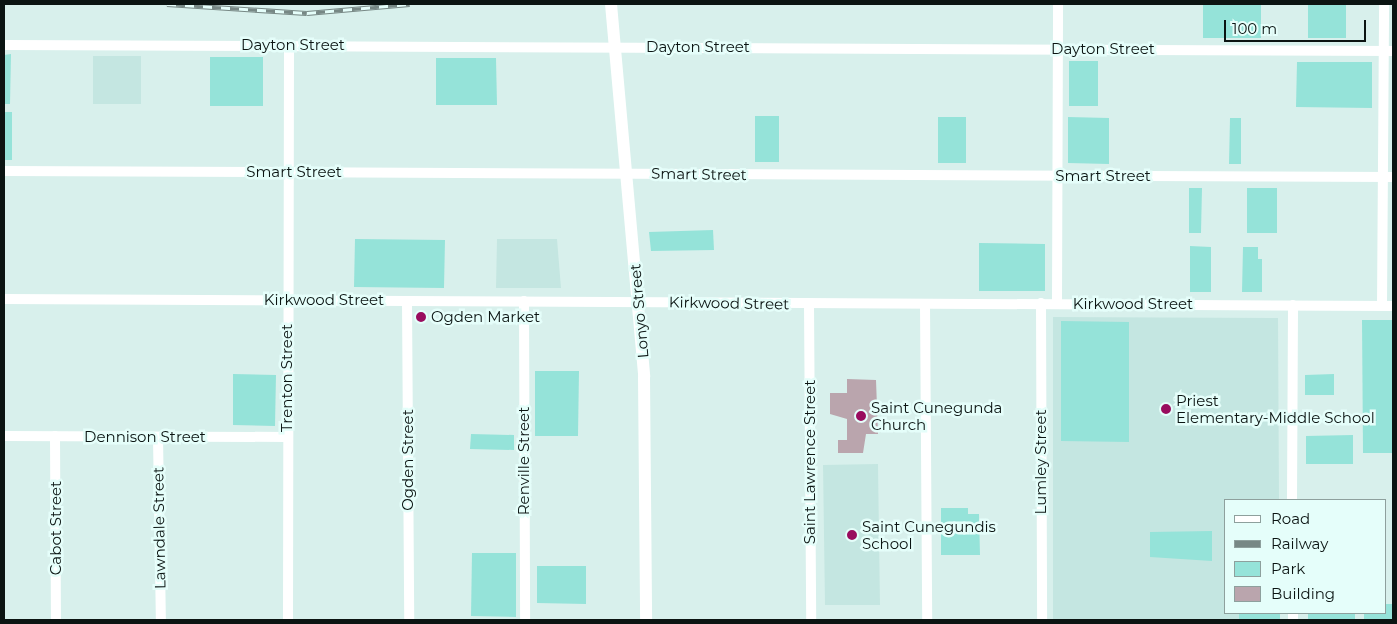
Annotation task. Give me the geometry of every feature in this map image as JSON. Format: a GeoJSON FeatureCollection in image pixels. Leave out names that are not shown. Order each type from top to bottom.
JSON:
{"type":"FeatureCollection","features":[{"type":"Feature","properties":{"kind":"street","name":"Lonyo Street"},"geometry":{"type":"LineString","coordinates":[[611,4],[645,384],[646,620]]}},
{"type":"Feature","properties":{"kind":"street"},"geometry":{"type":"LineString","coordinates":[[1057,304],[1058,4]]}},
{"type":"Feature","properties":{"kind":"street"},"geometry":{"type":"LineString","coordinates":[[1384,4],[1389,51],[1388,306]]}},
{"type":"Feature","properties":{"kind":"street","name":"Dayton Street"},"geometry":{"type":"LineString","coordinates":[[4,45],[1389,51]]}},
{"type":"Feature","properties":{"kind":"street","name":"Trenton Street"},"geometry":{"type":"LineString","coordinates":[[288,45],[288,620]]}},
{"type":"Feature","properties":{"kind":"street","name":"Smart Street"},"geometry":{"type":"LineString","coordinates":[[4,171],[1388,177]]}},
{"type":"Feature","properties":{"kind":"street","name":"Kirkwood Street"},"geometry":{"type":"LineString","coordinates":[[4,299],[1388,306]]}},
{"type":"Feature","properties":{"kind":"street","name":"Ogden Street"},"geometry":{"type":"LineString","coordinates":[[407,301],[409,620]]}},
{"type":"Feature","properties":{"kind":"street","name":"Renville Street"},"geometry":{"type":"LineString","coordinates":[[524,301],[525,620]]}},
{"type":"Feature","properties":{"kind":"street","name":"Lumley Street"},"geometry":{"type":"LineString","coordinates":[[1041,303],[1042,620]]}},
{"type":"Feature","properties":{"kind":"street","name":"Saint Lawrence Street"},"geometry":{"type":"LineString","coordinates":[[809,304],[811,620]]}},
{"type":"Feature","properties":{"kind":"street"},"geometry":{"type":"LineString","coordinates":[[925,304],[927,620]]}},
{"type":"Feature","properties":{"kind":"street"},"geometry":{"type":"LineString","coordinates":[[1292,499],[1293,305]]}},
{"type":"Feature","properties":{"kind":"street","name":"Dennison Street"},"geometry":{"type":"LineString","coordinates":[[4,436],[287,437]]}},
{"type":"Feature","properties":{"kind":"street","name":"Cabot Street"},"geometry":{"type":"LineString","coordinates":[[55,436],[56,620]]}},
{"type":"Feature","properties":{"kind":"street","name":"Lawndale Street"},"geometry":{"type":"LineString","coordinates":[[158,437],[161,620]]}},
{"type":"Feature","properties":{"kind":"shaded area"},"geometry":{"type":"Polygon","coordinates":[[[93,56],[141,56],[141,104],[93,104],[93,56]]]}},
{"type":"Feature","properties":{"kind":"shaded area"},"geometry":{"type":"Polygon","coordinates":[[[497,239],[557,239],[561,288],[496,288],[497,239]]]}},
{"type":"Feature","properties":{"kind":"shaded area","name":"Priest Elementary‑Middle School"},"geometry":{"type":"Polygon","coordinates":[[[1053,317],[1278,318],[1279,499],[1224,499],[1224,614],[1280,614],[1280,620],[1053,620],[1053,317]]]}},
{"type":"Feature","properties":{"kind":"shaded area","name":"Saint Cunegundis School"},"geometry":{"type":"Polygon","coordinates":[[[878,464],[880,605],[825,605],[823,465],[878,464]]]}},
{"type":"Feature","properties":{"kind":"green space"},"geometry":{"type":"Polygon","coordinates":[[[1203,4],[1261,4],[1261,38],[1203,38],[1203,4]]]}},
{"type":"Feature","properties":{"kind":"green space"},"geometry":{"type":"Polygon","coordinates":[[[1308,4],[1346,4],[1346,38],[1308,38],[1308,4]]]}},
{"type":"Feature","properties":{"kind":"green space"},"geometry":{"type":"Polygon","coordinates":[[[11,54],[10,104],[4,104],[4,55],[11,54]]]}},
{"type":"Feature","properties":{"kind":"green space"},"geometry":{"type":"Polygon","coordinates":[[[210,57],[263,57],[263,106],[210,106],[210,57]]]}},
{"type":"Feature","properties":{"kind":"green space"},"geometry":{"type":"Polygon","coordinates":[[[436,58],[496,58],[497,105],[436,105],[436,58]]]}},
{"type":"Feature","properties":{"kind":"green space"},"geometry":{"type":"Polygon","coordinates":[[[1069,61],[1098,61],[1098,106],[1069,106],[1069,61]]]}},
{"type":"Feature","properties":{"kind":"green space"},"geometry":{"type":"Polygon","coordinates":[[[1297,62],[1372,62],[1372,108],[1296,107],[1297,62]]]}},
{"type":"Feature","properties":{"kind":"green space"},"geometry":{"type":"Polygon","coordinates":[[[4,112],[12,112],[12,160],[4,160],[4,112]]]}},
{"type":"Feature","properties":{"kind":"green space"},"geometry":{"type":"Polygon","coordinates":[[[755,116],[779,116],[779,162],[755,162],[755,116]]]}},
{"type":"Feature","properties":{"kind":"green space"},"geometry":{"type":"Polygon","coordinates":[[[938,117],[966,117],[966,163],[938,163],[938,117]]]}},
{"type":"Feature","properties":{"kind":"green space"},"geometry":{"type":"Polygon","coordinates":[[[1068,117],[1109,118],[1109,164],[1068,163],[1068,117]]]}},
{"type":"Feature","properties":{"kind":"green space"},"geometry":{"type":"Polygon","coordinates":[[[1230,118],[1241,118],[1241,164],[1229,164],[1230,118]]]}},
{"type":"Feature","properties":{"kind":"green space"},"geometry":{"type":"Polygon","coordinates":[[[1189,188],[1202,188],[1201,233],[1189,233],[1189,188]]]}},
{"type":"Feature","properties":{"kind":"green space"},"geometry":{"type":"Polygon","coordinates":[[[1247,188],[1277,188],[1277,233],[1247,233],[1247,188]]]}},
{"type":"Feature","properties":{"kind":"green space"},"geometry":{"type":"Polygon","coordinates":[[[713,230],[714,250],[651,251],[649,232],[713,230]]]}},
{"type":"Feature","properties":{"kind":"green space"},"geometry":{"type":"Polygon","coordinates":[[[355,239],[445,240],[444,288],[354,287],[355,239]]]}},
{"type":"Feature","properties":{"kind":"green space"},"geometry":{"type":"Polygon","coordinates":[[[979,243],[1045,244],[1045,291],[979,291],[979,243]]]}},
{"type":"Feature","properties":{"kind":"green space"},"geometry":{"type":"Polygon","coordinates":[[[1190,246],[1211,247],[1211,292],[1190,292],[1190,246]]]}},
{"type":"Feature","properties":{"kind":"green space"},"geometry":{"type":"Polygon","coordinates":[[[1243,247],[1258,247],[1258,259],[1262,259],[1262,292],[1242,292],[1243,247]]]}},
{"type":"Feature","properties":{"kind":"green space"},"geometry":{"type":"Polygon","coordinates":[[[1362,320],[1393,320],[1393,453],[1363,453],[1362,320]]]}},
{"type":"Feature","properties":{"kind":"green space"},"geometry":{"type":"Polygon","coordinates":[[[1061,321],[1129,322],[1129,442],[1061,441],[1061,321]]]}},
{"type":"Feature","properties":{"kind":"green space"},"geometry":{"type":"Polygon","coordinates":[[[535,371],[579,371],[578,436],[535,436],[535,371]]]}},
{"type":"Feature","properties":{"kind":"green space"},"geometry":{"type":"Polygon","coordinates":[[[233,374],[276,375],[275,426],[233,425],[233,374]]]}},
{"type":"Feature","properties":{"kind":"green space"},"geometry":{"type":"Polygon","coordinates":[[[1334,374],[1334,395],[1305,395],[1305,375],[1334,374]]]}},
{"type":"Feature","properties":{"kind":"green space"},"geometry":{"type":"Polygon","coordinates":[[[471,434],[514,435],[514,450],[470,449],[471,434]]]}},
{"type":"Feature","properties":{"kind":"green space"},"geometry":{"type":"Polygon","coordinates":[[[1353,435],[1353,464],[1306,464],[1306,436],[1353,435]]]}},
{"type":"Feature","properties":{"kind":"green space"},"geometry":{"type":"Polygon","coordinates":[[[941,508],[968,508],[968,514],[979,514],[980,555],[941,555],[941,508]]]}},
{"type":"Feature","properties":{"kind":"green space"},"geometry":{"type":"Polygon","coordinates":[[[1212,531],[1212,561],[1150,557],[1150,532],[1212,531]]]}},
{"type":"Feature","properties":{"kind":"green space"},"geometry":{"type":"Polygon","coordinates":[[[472,553],[516,553],[516,617],[471,616],[472,553]]]}},
{"type":"Feature","properties":{"kind":"green space"},"geometry":{"type":"Polygon","coordinates":[[[537,566],[586,566],[586,604],[537,603],[537,566]]]}},
{"type":"Feature","properties":{"kind":"green space"},"geometry":{"type":"Polygon","coordinates":[[[1387,604],[1393,604],[1393,620],[1364,620],[1364,614],[1387,614],[1387,604]]]}},
{"type":"Feature","properties":{"kind":"green space"},"geometry":{"type":"Polygon","coordinates":[[[1239,614],[1280,614],[1280,620],[1239,620],[1239,614]]]}},
{"type":"Feature","properties":{"kind":"green space"},"geometry":{"type":"Polygon","coordinates":[[[1308,614],[1355,614],[1355,620],[1308,620],[1308,614]]]}},
{"type":"Feature","properties":{"kind":"building","name":"Saint Cunegunda Church"},"geometry":{"type":"Polygon","coordinates":[[[847,379],[876,380],[878,434],[866,434],[863,453],[838,453],[838,440],[847,440],[847,419],[830,414],[830,393],[847,393],[847,379]]]}},
{"type":"Feature","properties":{"kind":"railway"},"geometry":{"type":"LineString","coordinates":[[167,4],[307,13],[410,4]]}},
{"type":"Feature","properties":{"kind":"place","name":"Ogden Market"},"geometry":{"type":"Point","coordinates":[421,317]}},
{"type":"Feature","properties":{"kind":"place","name":"Priest Elementary‑Middle School"},"geometry":{"type":"Point","coordinates":[1166,409]}},
{"type":"Feature","properties":{"kind":"place","name":"Saint Cunegunda Church"},"geometry":{"type":"Point","coordinates":[861,416]}},
{"type":"Feature","properties":{"kind":"place","name":"Saint Cunegundis School"},"geometry":{"type":"Point","coordinates":[852,535]}}]}
